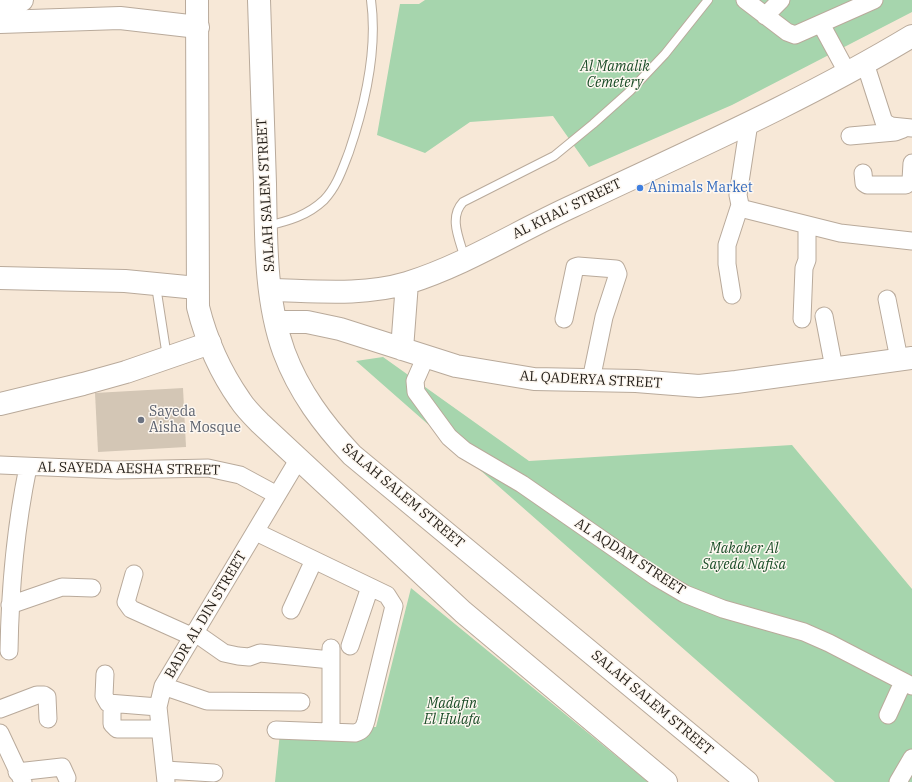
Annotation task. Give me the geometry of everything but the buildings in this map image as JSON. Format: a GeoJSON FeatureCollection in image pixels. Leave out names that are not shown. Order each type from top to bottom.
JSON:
{"type":"FeatureCollection","features":[{"type":"Feature","properties":{"kind":"main road"},"geometry":{"type":"LineString","coordinates":[[0,2],[22,0]]}},
{"type":"Feature","properties":{"kind":"main road"},"geometry":{"type":"LineString","coordinates":[[197,0],[198,307],[210,343],[227,380],[240,401],[260,423],[463,612],[666,782]]}},
{"type":"Feature","properties":{"kind":"main road","name":"SALAH SALEM STREET"},"geometry":{"type":"LineString","coordinates":[[259,0],[266,226],[271,290],[276,322],[284,351],[298,384],[329,430],[352,455],[747,782]]}},
{"type":"Feature","properties":{"kind":"main road"},"geometry":{"type":"LineString","coordinates":[[0,22],[120,18],[198,27]]}},
{"type":"Feature","properties":{"kind":"main road","name":"AL KHAL' STREET"},"geometry":{"type":"LineString","coordinates":[[271,290],[350,292],[407,283],[466,259],[544,219],[749,123],[856,67],[910,41]]}},
{"type":"Feature","properties":{"kind":"main road"},"geometry":{"type":"LineString","coordinates":[[0,278],[125,281],[197,288]]}},
{"type":"Feature","properties":{"kind":"main road"},"geometry":{"type":"LineString","coordinates":[[402,349],[407,283]]}},
{"type":"Feature","properties":{"kind":"main road","name":"AL QADERYA STREET"},"geometry":{"type":"LineString","coordinates":[[276,322],[307,322],[340,329],[456,366],[534,379],[591,380],[699,386],[905,358]]}},
{"type":"Feature","properties":{"kind":"main road"},"geometry":{"type":"LineString","coordinates":[[0,404],[83,384],[210,343]]}},
{"type":"Feature","properties":{"kind":"street"},"geometry":{"type":"LineString","coordinates":[[745,0],[791,34],[799,33],[821,24],[874,0]]}},
{"type":"Feature","properties":{"kind":"street"},"geometry":{"type":"LineString","coordinates":[[765,16],[781,0]]}},
{"type":"Feature","properties":{"kind":"street"},"geometry":{"type":"LineString","coordinates":[[821,24],[856,67],[884,122],[891,126],[910,128]]}},
{"type":"Feature","properties":{"kind":"street"},"geometry":{"type":"LineString","coordinates":[[732,295],[727,264],[727,245],[740,205],[738,195],[749,123]]}},
{"type":"Feature","properties":{"kind":"street"},"geometry":{"type":"LineString","coordinates":[[850,136],[895,132],[910,128]]}},
{"type":"Feature","properties":{"kind":"street"},"geometry":{"type":"LineString","coordinates":[[863,173],[864,183],[867,185],[906,184],[911,180],[912,163]]}},
{"type":"Feature","properties":{"kind":"street"},"geometry":{"type":"LineString","coordinates":[[740,205],[744,209],[807,226],[840,233],[912,241]]}},
{"type":"Feature","properties":{"kind":"street"},"geometry":{"type":"LineString","coordinates":[[802,319],[807,226]]}},
{"type":"Feature","properties":{"kind":"street"},"geometry":{"type":"LineString","coordinates":[[564,319],[575,267],[616,269],[618,274],[604,317],[591,380]]}},
{"type":"Feature","properties":{"kind":"street"},"geometry":{"type":"LineString","coordinates":[[887,299],[905,358]]}},
{"type":"Feature","properties":{"kind":"street"},"geometry":{"type":"LineString","coordinates":[[824,316],[834,368]]}},
{"type":"Feature","properties":{"kind":"street","name":"AL AQDAM STREET"},"geometry":{"type":"LineString","coordinates":[[426,356],[415,382],[416,392],[449,437],[464,450],[522,484],[656,577],[685,594],[723,609],[804,632],[829,643],[907,684]]}},
{"type":"Feature","properties":{"kind":"street","name":"BADR AL DIN STREET"},"geometry":{"type":"LineString","coordinates":[[166,776],[158,707],[163,686],[298,460]]}},
{"type":"Feature","properties":{"kind":"street","name":"AL SAYEDA AESHA STREET"},"geometry":{"type":"LineString","coordinates":[[0,465],[117,470],[208,468],[240,475],[277,495]]}},
{"type":"Feature","properties":{"kind":"street"},"geometry":{"type":"LineString","coordinates":[[9,651],[10,605],[6,578],[28,467]]}},
{"type":"Feature","properties":{"kind":"street"},"geometry":{"type":"LineString","coordinates":[[256,532],[388,595],[394,606],[365,727],[361,732],[276,730]]}},
{"type":"Feature","properties":{"kind":"street"},"geometry":{"type":"LineString","coordinates":[[291,610],[314,560]]}},
{"type":"Feature","properties":{"kind":"street"},"geometry":{"type":"LineString","coordinates":[[134,574],[126,602],[131,609],[193,634],[224,654],[249,657],[260,653],[331,654],[331,731]]}},
{"type":"Feature","properties":{"kind":"street"},"geometry":{"type":"LineString","coordinates":[[10,605],[62,587],[92,588]]}},
{"type":"Feature","properties":{"kind":"street"},"geometry":{"type":"LineString","coordinates":[[350,646],[370,587]]}},
{"type":"Feature","properties":{"kind":"street"},"geometry":{"type":"LineString","coordinates":[[105,674],[104,696],[106,702],[158,707]]}},
{"type":"Feature","properties":{"kind":"street"},"geometry":{"type":"LineString","coordinates":[[888,715],[907,684]]}},
{"type":"Feature","properties":{"kind":"street"},"geometry":{"type":"LineString","coordinates":[[163,686],[207,701],[301,702]]}},
{"type":"Feature","properties":{"kind":"street"},"geometry":{"type":"LineString","coordinates":[[0,709],[37,695],[44,695],[47,698],[48,719]]}},
{"type":"Feature","properties":{"kind":"street"},"geometry":{"type":"LineString","coordinates":[[112,712],[112,724],[117,728],[160,729]]}},
{"type":"Feature","properties":{"kind":"street"},"geometry":{"type":"LineString","coordinates":[[0,733],[4,755],[21,779],[62,767],[67,778]]}},
{"type":"Feature","properties":{"kind":"street"},"geometry":{"type":"LineString","coordinates":[[898,782],[912,758]]}},
{"type":"Feature","properties":{"kind":"street"},"geometry":{"type":"LineString","coordinates":[[166,776],[214,773]]}},
{"type":"Feature","properties":{"kind":"lane"},"geometry":{"type":"LineString","coordinates":[[266,226],[296,219],[312,209],[331,192],[342,173],[360,119],[368,81],[372,41],[371,0]]}},
{"type":"Feature","properties":{"kind":"lane"},"geometry":{"type":"LineString","coordinates":[[466,259],[455,222],[457,208],[463,202],[554,156],[593,124],[630,91],[665,54],[708,0]]}},
{"type":"Feature","properties":{"kind":"lane"},"geometry":{"type":"LineString","coordinates":[[155,284],[167,358]]}},
{"type":"Feature","properties":{"kind":"green space","name":"Al Mamalik Cemetery"},"geometry":{"type":"Polygon","coordinates":[[[425,0],[912,0],[912,12],[732,105],[589,167],[553,116],[470,122],[425,153],[377,135],[400,4],[419,4],[425,0]]]}},
{"type":"Feature","properties":{"kind":"green space","name":"Makaber Al Sayeda Nafisa"},"geometry":{"type":"Polygon","coordinates":[[[383,357],[529,461],[792,445],[912,589],[912,782],[835,782],[356,361],[383,357]]]}},
{"type":"Feature","properties":{"kind":"green space","name":"Madafin El Hulafa"},"geometry":{"type":"Polygon","coordinates":[[[411,588],[648,782],[275,782],[281,723],[376,727],[411,588]]]}},
{"type":"Feature","properties":{"kind":"place","name":"Animals Market"},"geometry":{"type":"Point","coordinates":[640,188]}},
{"type":"Feature","properties":{"kind":"place","name":"Sayeda Aisha Mosque"},"geometry":{"type":"Point","coordinates":[141,420]}}]}
